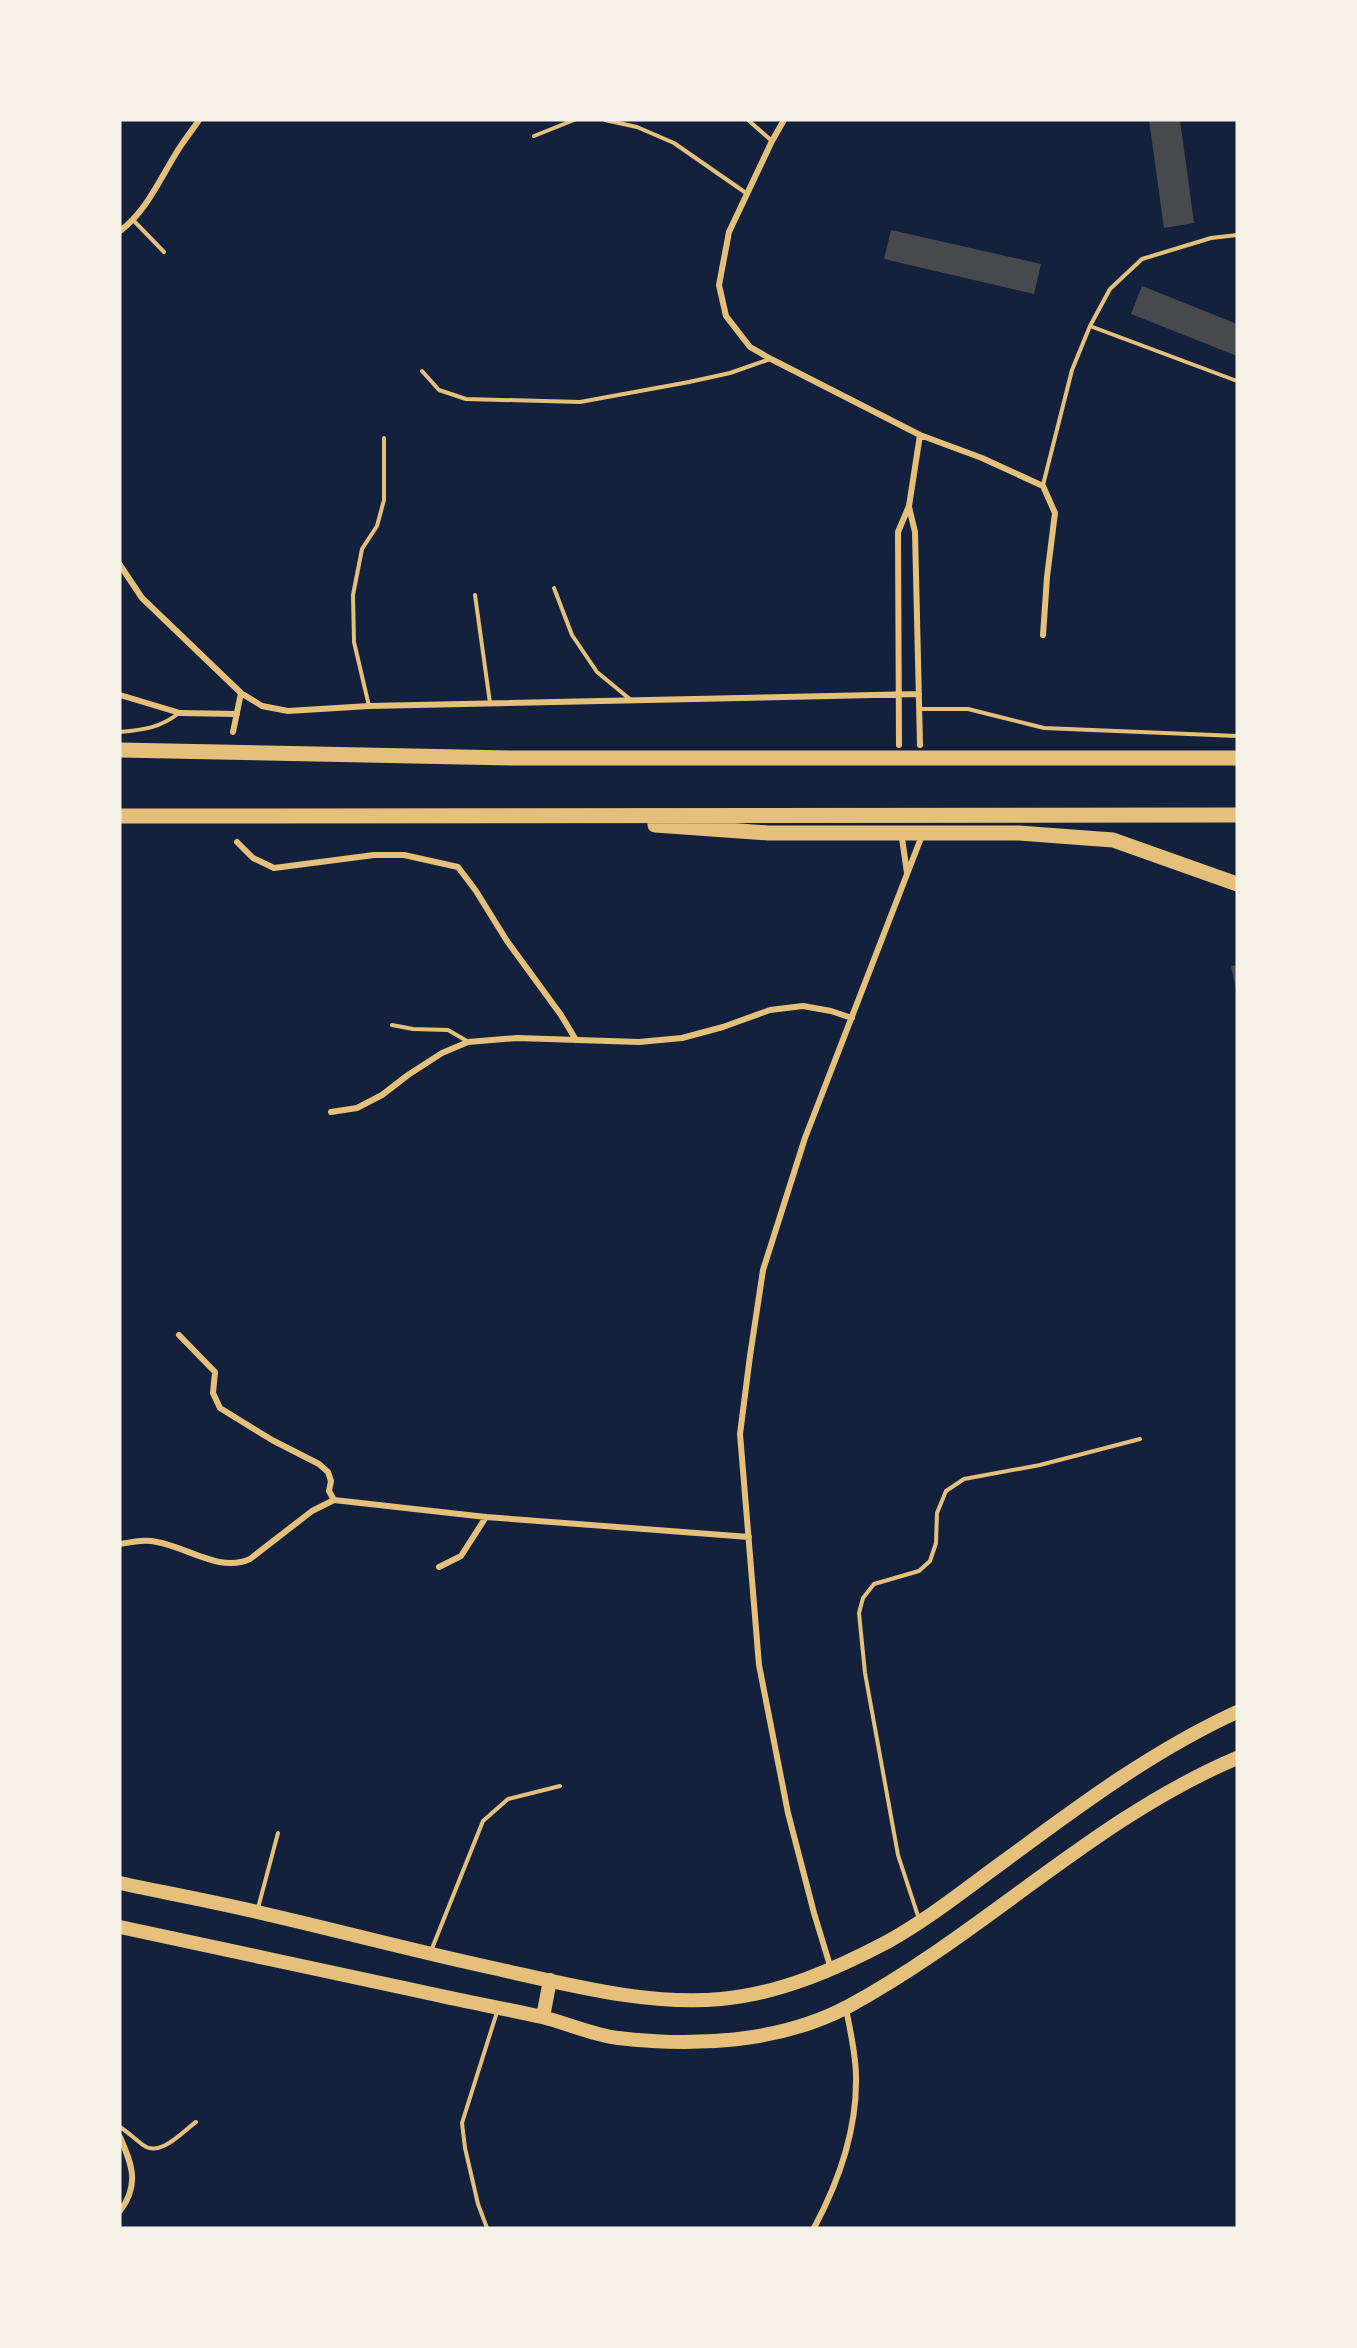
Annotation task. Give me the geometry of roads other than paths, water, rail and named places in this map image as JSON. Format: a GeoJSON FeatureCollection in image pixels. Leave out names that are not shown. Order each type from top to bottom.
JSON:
{"type":"FeatureCollection","features":[{"type":"Feature","properties":{"kind":"highway"},"geometry":{"type":"LineString","coordinates":[[120,750],[512,758],[1237,758]]}},
{"type":"Feature","properties":{"kind":"highway"},"geometry":{"type":"LineString","coordinates":[[512,815],[768,833],[1019,833],[1113,840],[1237,884]]}},
{"type":"Feature","properties":{"kind":"highway"},"geometry":{"type":"LineString","coordinates":[[120,816],[1237,815]]}},
{"type":"Feature","properties":{"kind":"highway"},"geometry":{"type":"LineString","coordinates":[[120,1883],[256,1912],[429,1954],[641,1998],[721,1999],[778,1988],[832,1970],[890,1940],[920,1922],[1079,1805],[1207,1726],[1237,1712]]}},
{"type":"Feature","properties":{"kind":"highway"},"geometry":{"type":"LineString","coordinates":[[120,1927],[543,2017],[615,2038],[677,2041],[747,2038],[790,2030],[846,2008],[923,1962],[1117,1824],[1180,1784],[1237,1758]]}},
{"type":"Feature","properties":{"kind":"highway"},"geometry":{"type":"LineString","coordinates":[[543,2017],[550,1980]]}},
{"type":"Feature","properties":{"kind":"street"},"geometry":{"type":"LineString","coordinates":[[120,231],[134,221],[154,193],[175,155],[199,120]]}},
{"type":"Feature","properties":{"kind":"street"},"geometry":{"type":"LineString","coordinates":[[784,120],[746,193],[729,232],[719,285],[726,316],[750,347],[771,359],[920,435],[982,458],[1043,486],[1055,513],[1043,635]]}},
{"type":"Feature","properties":{"kind":"street"},"geometry":{"type":"LineString","coordinates":[[899,745],[898,532],[909,506],[920,435]]}},
{"type":"Feature","properties":{"kind":"street"},"geometry":{"type":"LineString","coordinates":[[909,506],[915,532],[920,745]]}},
{"type":"Feature","properties":{"kind":"street"},"geometry":{"type":"LineString","coordinates":[[120,565],[142,598],[241,693],[261,706],[288,711],[369,706],[919,694]]}},
{"type":"Feature","properties":{"kind":"street"},"geometry":{"type":"LineString","coordinates":[[233,732],[241,693]]}},
{"type":"Feature","properties":{"kind":"street"},"geometry":{"type":"LineString","coordinates":[[120,695],[180,713],[237,714]]}},
{"type":"Feature","properties":{"kind":"street"},"geometry":{"type":"LineString","coordinates":[[903,838],[907,874]]}},
{"type":"Feature","properties":{"kind":"street"},"geometry":{"type":"LineString","coordinates":[[832,1970],[814,1913],[788,1813],[759,1665],[740,1434],[763,1270],[805,1137],[921,838]]}},
{"type":"Feature","properties":{"kind":"street"},"geometry":{"type":"LineString","coordinates":[[237,842],[253,858],[274,868],[374,855],[404,855],[458,867],[576,1040]]}},
{"type":"Feature","properties":{"kind":"street"},"geometry":{"type":"LineString","coordinates":[[331,1112],[357,1108],[382,1095],[442,1053],[468,1042],[517,1038],[639,1042],[682,1038],[723,1028],[770,1010],[803,1006],[831,1011],[852,1018]]}},
{"type":"Feature","properties":{"kind":"street"},"geometry":{"type":"LineString","coordinates":[[179,1335],[215,1372],[213,1393],[220,1408],[272,1440],[320,1464],[328,1472],[331,1481],[329,1491],[334,1500],[343,1503],[486,1517],[749,1537]]}},
{"type":"Feature","properties":{"kind":"street"},"geometry":{"type":"LineString","coordinates":[[120,1544],[137,1541],[158,1542],[186,1552],[239,1564],[250,1559],[312,1511],[334,1500]]}},
{"type":"Feature","properties":{"kind":"street"},"geometry":{"type":"LineString","coordinates":[[439,1568],[461,1556],[486,1517]]}},
{"type":"Feature","properties":{"kind":"street"},"geometry":{"type":"LineString","coordinates":[[814,2228],[843,2160],[854,2106],[856,2078],[846,2008]]}},
{"type":"Feature","properties":{"kind":"street"},"geometry":{"type":"LineString","coordinates":[[120,2137],[131,2164],[133,2180],[131,2194],[120,2211]]}},
{"type":"Feature","properties":{"kind":"lane"},"geometry":{"type":"LineString","coordinates":[[534,136],[574,120]]}},
{"type":"Feature","properties":{"kind":"lane"},"geometry":{"type":"LineString","coordinates":[[605,120],[637,127],[674,143],[746,193]]}},
{"type":"Feature","properties":{"kind":"lane"},"geometry":{"type":"LineString","coordinates":[[748,120],[772,141]]}},
{"type":"Feature","properties":{"kind":"lane"},"geometry":{"type":"LineString","coordinates":[[134,221],[164,252]]}},
{"type":"Feature","properties":{"kind":"lane"},"geometry":{"type":"LineString","coordinates":[[1043,486],[1072,370],[1090,326],[1110,289],[1142,259],[1211,238],[1237,235]]}},
{"type":"Feature","properties":{"kind":"lane"},"geometry":{"type":"LineString","coordinates":[[1090,326],[1237,381]]}},
{"type":"Feature","properties":{"kind":"lane"},"geometry":{"type":"LineString","coordinates":[[422,371],[439,390],[466,399],[580,402],[720,375],[771,359]]}},
{"type":"Feature","properties":{"kind":"lane"},"geometry":{"type":"LineString","coordinates":[[369,706],[354,642],[353,595],[362,549],[376,525],[384,500],[384,438]]}},
{"type":"Feature","properties":{"kind":"lane"},"geometry":{"type":"LineString","coordinates":[[554,588],[572,635],[597,672],[631,700]]}},
{"type":"Feature","properties":{"kind":"lane"},"geometry":{"type":"LineString","coordinates":[[475,595],[490,703]]}},
{"type":"Feature","properties":{"kind":"lane"},"geometry":{"type":"LineString","coordinates":[[919,709],[968,709],[1044,729],[1237,736]]}},
{"type":"Feature","properties":{"kind":"lane"},"geometry":{"type":"LineString","coordinates":[[120,732],[147,730],[166,723],[180,713]]}},
{"type":"Feature","properties":{"kind":"lane"},"geometry":{"type":"LineString","coordinates":[[393,1025],[413,1029],[448,1030],[468,1042]]}},
{"type":"Feature","properties":{"kind":"lane"},"geometry":{"type":"LineString","coordinates":[[920,1922],[898,1855],[865,1673],[859,1613],[862,1598],[874,1584],[919,1571],[930,1561],[936,1544],[937,1512],[946,1491],[964,1479],[1040,1465],[1140,1439]]}},
{"type":"Feature","properties":{"kind":"lane"},"geometry":{"type":"LineString","coordinates":[[429,1954],[483,1821],[508,1799],[560,1786]]}},
{"type":"Feature","properties":{"kind":"lane"},"geometry":{"type":"LineString","coordinates":[[256,1912],[278,1833]]}},
{"type":"Feature","properties":{"kind":"lane"},"geometry":{"type":"LineString","coordinates":[[487,2228],[478,2204],[465,2148],[462,2123],[498,2008]]}},
{"type":"Feature","properties":{"kind":"lane"},"geometry":{"type":"LineString","coordinates":[[120,2127],[154,2150],[161,2148],[196,2122]]}}]}
